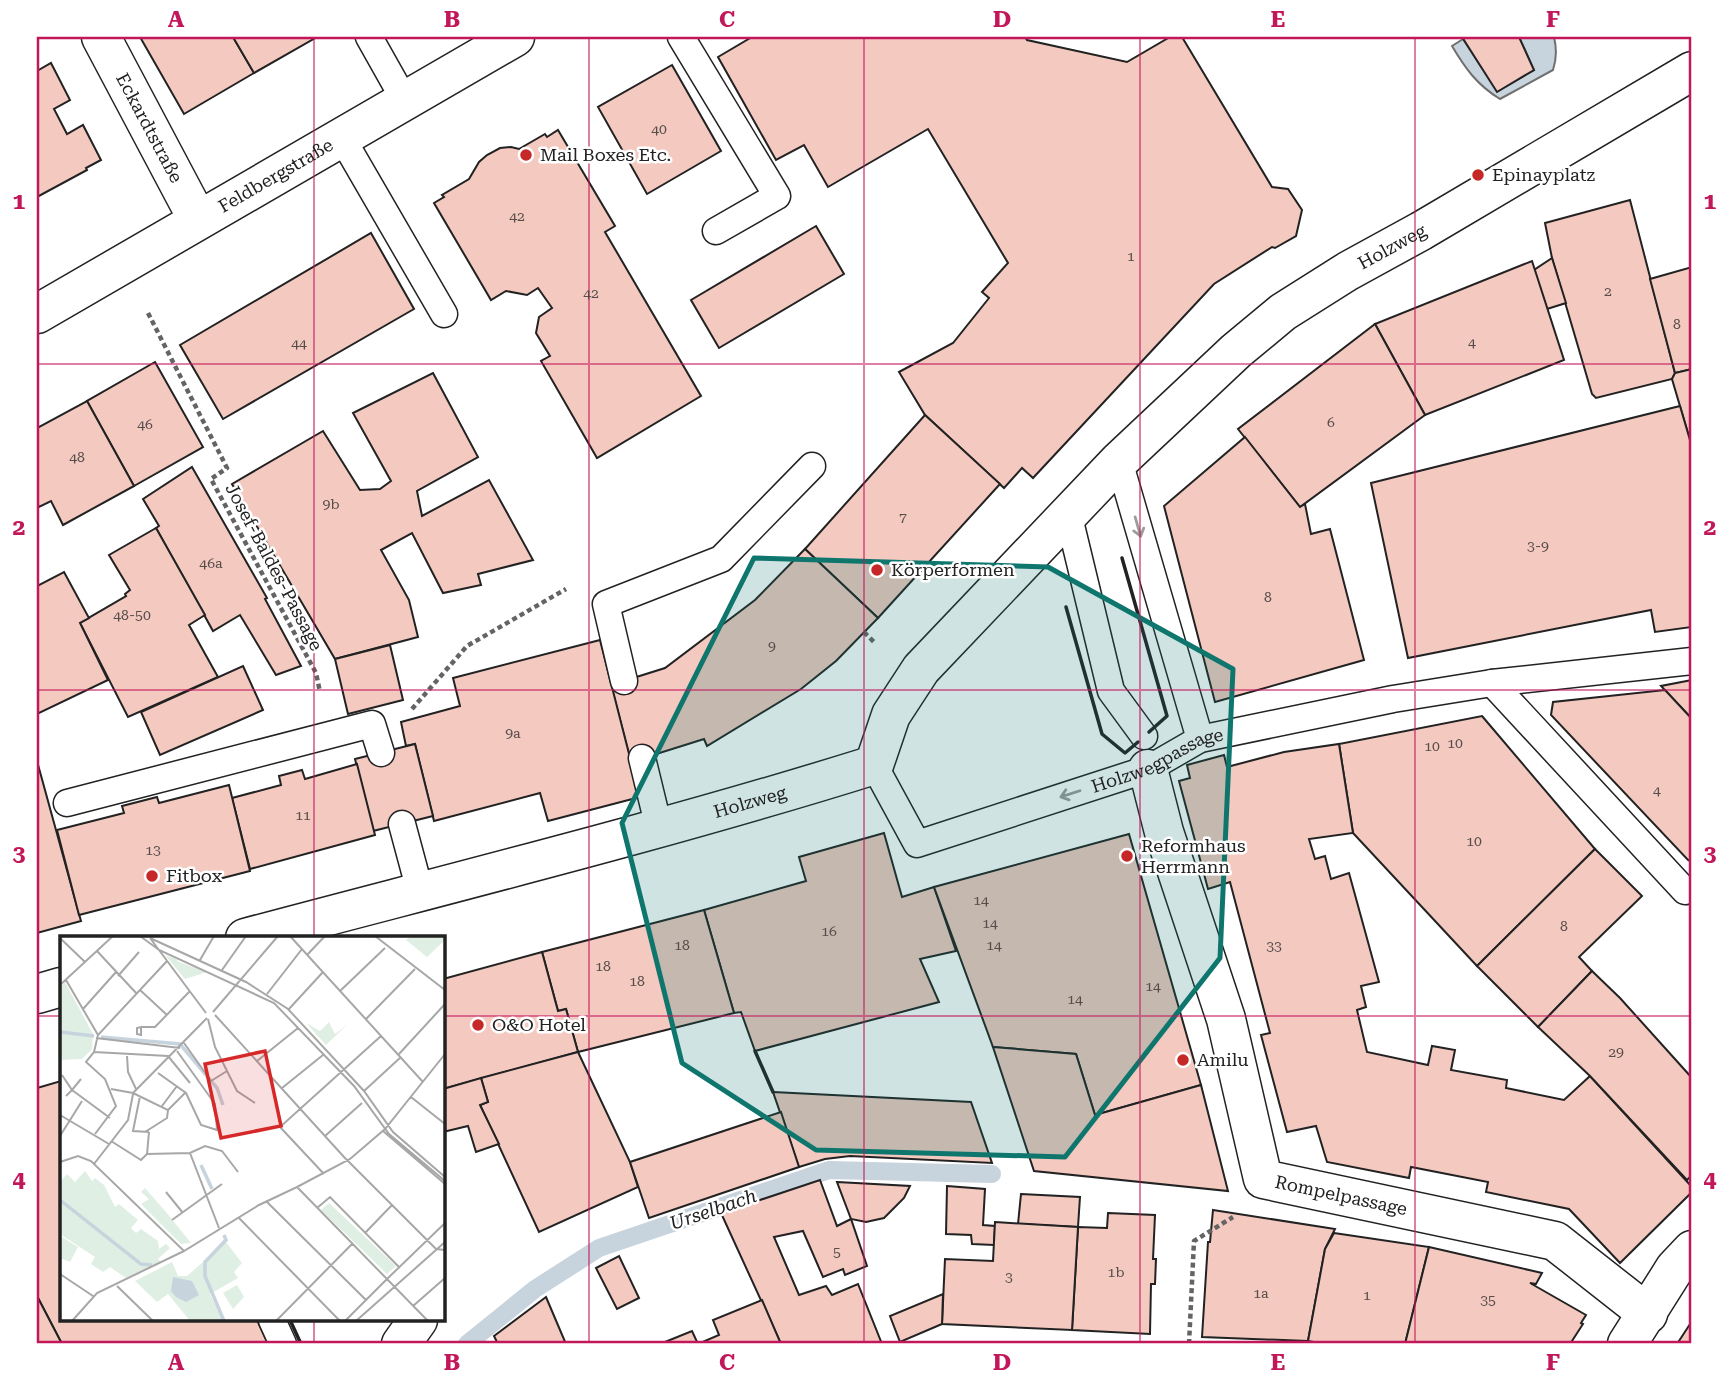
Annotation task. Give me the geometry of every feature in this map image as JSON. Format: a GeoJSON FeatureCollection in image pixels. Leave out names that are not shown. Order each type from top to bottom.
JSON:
{"type":"FeatureCollection","features":[{"type":"Feature","properties":{"kind":"street","name":"Eckardtstraße"},"geometry":{"type":"LineString","coordinates":[[101,37],[198,220]]}},
{"type":"Feature","properties":{"kind":"street","name":"Feldbergstraße"},"geometry":{"type":"LineString","coordinates":[[37,314],[515,37]]}},
{"type":"Feature","properties":{"kind":"street","name":"Holzweg"},"geometry":{"type":"LineString","coordinates":[[257,936],[764,799],[873,765],[891,715],[922,669],[1119,461],[1236,351],[1283,312],[1348,271],[1422,231],[1692,71]]}},
{"type":"Feature","properties":{"kind":"street","name":"Rompelpassage"},"geometry":{"type":"LineString","coordinates":[[1146,753],[1164,832],[1226,1019],[1263,1179],[1555,1241],[1637,1329]]}},
{"type":"Feature","properties":{"kind":"street"},"geometry":{"type":"LineString","coordinates":[[37,994],[60,987]]}},
{"type":"Feature","properties":{"kind":"street"},"geometry":{"type":"LineString","coordinates":[[1637,1329],[1687,1265]]}},
{"type":"Feature","properties":{"kind":"street"},"geometry":{"type":"LineString","coordinates":[[401,1344],[417,1322]]}},
{"type":"Feature","properties":{"kind":"lane"},"geometry":{"type":"LineString","coordinates":[[369,37],[405,101]]}},
{"type":"Feature","properties":{"kind":"lane"},"geometry":{"type":"LineString","coordinates":[[681,37],[776,196],[716,230]]}},
{"type":"Feature","properties":{"kind":"lane"},"geometry":{"type":"LineString","coordinates":[[342,138],[444,314]]}},
{"type":"Feature","properties":{"kind":"lane"},"geometry":{"type":"LineString","coordinates":[[1119,461],[1200,739]]}},
{"type":"Feature","properties":{"kind":"lane"},"geometry":{"type":"LineString","coordinates":[[624,681],[606,604],[721,559],[812,466]]}},
{"type":"Feature","properties":{"kind":"lane"},"geometry":{"type":"LineString","coordinates":[[1069,513],[1111,691],[1146,753]]}},
{"type":"Feature","properties":{"kind":"lane","name":"Holzwegpassage"},"geometry":{"type":"LineString","coordinates":[[873,765],[917,844],[1146,753],[1200,739],[1393,699],[1492,683],[1692,661]]}},
{"type":"Feature","properties":{"kind":"lane"},"geometry":{"type":"LineString","coordinates":[[1492,683],[1685,891]]}},
{"type":"Feature","properties":{"kind":"lane"},"geometry":{"type":"LineString","coordinates":[[67,803],[372,724],[381,753]]}},
{"type":"Feature","properties":{"kind":"lane"},"geometry":{"type":"LineString","coordinates":[[642,758],[659,828]]}},
{"type":"Feature","properties":{"kind":"lane"},"geometry":{"type":"LineString","coordinates":[[401,824],[420,891]]}},
{"type":"Feature","properties":{"kind":"lane"},"geometry":{"type":"LineString","coordinates":[[273,1322],[283,1344]]}},
{"type":"Feature","properties":{"kind":"path","name":"Josef-Baldes-Passage"},"geometry":{"type":"LineString","coordinates":[[148,313],[227,468],[211,479],[316,673],[330,734]]}},
{"type":"Feature","properties":{"kind":"path"},"geometry":{"type":"LineString","coordinates":[[372,724],[408,713],[467,646],[579,581],[606,604]]}},
{"type":"Feature","properties":{"kind":"path"},"geometry":{"type":"LineString","coordinates":[[864,632],[876,644]]}},
{"type":"Feature","properties":{"kind":"path"},"geometry":{"type":"LineString","coordinates":[[1189,1344],[1194,1241],[1248,1208],[1263,1179]]}},
{"type":"Feature","properties":{"kind":"highlighted area"},"geometry":{"type":"Polygon","coordinates":[[[754,558],[1048,567],[1233,669],[1220,958],[1065,1157],[816,1150],[682,1063],[622,823],[754,558]]]}},
{"type":"Feature","properties":{"kind":"shaded area"},"geometry":{"type":"Polygon","coordinates":[[[1519,37],[1554,37],[1556,54],[1553,70],[1500,99],[1472,76],[1452,46],[1463,39],[1497,91],[1534,70],[1519,37]]]}},
{"type":"Feature","properties":{"kind":"building"},"geometry":{"type":"Polygon","coordinates":[[[140,37],[233,37],[254,73],[184,114],[140,37]]]}},
{"type":"Feature","properties":{"kind":"building"},"geometry":{"type":"Polygon","coordinates":[[[233,37],[317,37],[254,73],[233,37]]]}},
{"type":"Feature","properties":{"kind":"building"},"geometry":{"type":"Polygon","coordinates":[[[752,37],[1025,37],[1027,40],[1127,62],[1170,37],[1182,37],[1272,187],[1288,189],[1302,210],[1296,236],[1275,248],[1272,247],[1214,284],[1033,478],[1022,468],[1004,488],[925,415],[899,372],[953,343],[989,298],[982,292],[1008,263],[928,129],[828,187],[804,145],[776,160],[718,57],[752,37]]]}},
{"type":"Feature","properties":{"kind":"building"},"geometry":{"type":"Polygon","coordinates":[[[1462,37],[1519,37],[1534,70],[1497,92],[1462,37]]]}},
{"type":"Feature","properties":{"kind":"building"},"geometry":{"type":"Polygon","coordinates":[[[51,63],[70,100],[54,109],[67,134],[83,125],[101,160],[37,197],[37,71],[51,63]]]}},
{"type":"Feature","properties":{"kind":"building"},"geometry":{"type":"Polygon","coordinates":[[[672,65],[721,151],[647,194],[598,107],[672,65]]]}},
{"type":"Feature","properties":{"kind":"building"},"geometry":{"type":"Polygon","coordinates":[[[558,130],[615,226],[605,232],[701,396],[597,458],[541,361],[550,356],[536,333],[539,317],[552,308],[538,288],[527,295],[506,291],[491,300],[434,203],[469,179],[479,162],[487,155],[500,148],[519,149],[558,130]]]}},
{"type":"Feature","properties":{"kind":"building"},"geometry":{"type":"Polygon","coordinates":[[[1630,200],[1675,373],[1672,379],[1596,398],[1592,394],[1552,258],[1545,223],[1630,200]]]}},
{"type":"Feature","properties":{"kind":"building"},"geometry":{"type":"Polygon","coordinates":[[[816,226],[844,274],[719,348],[691,300],[816,226]]]}},
{"type":"Feature","properties":{"kind":"building"},"geometry":{"type":"Polygon","coordinates":[[[371,233],[414,309],[223,419],[180,345],[371,233]]]}},
{"type":"Feature","properties":{"kind":"building"},"geometry":{"type":"Polygon","coordinates":[[[1552,258],[1566,303],[1547,309],[1534,270],[1552,258]]]}},
{"type":"Feature","properties":{"kind":"building"},"geometry":{"type":"Polygon","coordinates":[[[1532,261],[1564,360],[1425,415],[1375,324],[1532,261]]]}},
{"type":"Feature","properties":{"kind":"building"},"geometry":{"type":"Polygon","coordinates":[[[1692,267],[1692,369],[1675,373],[1650,279],[1692,267]]]}},
{"type":"Feature","properties":{"kind":"building"},"geometry":{"type":"Polygon","coordinates":[[[1375,324],[1425,415],[1300,507],[1238,429],[1375,324]]]}},
{"type":"Feature","properties":{"kind":"building"},"geometry":{"type":"Polygon","coordinates":[[[155,362],[203,447],[134,486],[87,401],[155,362]]]}},
{"type":"Feature","properties":{"kind":"building"},"geometry":{"type":"Polygon","coordinates":[[[1692,369],[1692,447],[1672,379],[1675,373],[1692,369]]]}},
{"type":"Feature","properties":{"kind":"building"},"geometry":{"type":"Polygon","coordinates":[[[433,373],[478,457],[417,491],[422,516],[489,480],[533,560],[478,574],[481,585],[443,593],[412,533],[381,550],[409,600],[418,637],[335,659],[232,484],[323,431],[360,490],[380,489],[391,481],[353,413],[433,373]]]}},
{"type":"Feature","properties":{"kind":"building"},"geometry":{"type":"Polygon","coordinates":[[[87,401],[134,486],[63,525],[51,501],[39,507],[37,503],[37,428],[87,401]]]}},
{"type":"Feature","properties":{"kind":"building"},"geometry":{"type":"Polygon","coordinates":[[[1680,406],[1692,447],[1692,627],[1655,632],[1651,610],[1408,658],[1371,483],[1680,406]]]}},
{"type":"Feature","properties":{"kind":"building"},"geometry":{"type":"Polygon","coordinates":[[[925,415],[1000,484],[878,618],[805,549],[925,415]]]}},
{"type":"Feature","properties":{"kind":"building"},"geometry":{"type":"Polygon","coordinates":[[[1245,437],[1300,507],[1305,504],[1311,534],[1330,529],[1364,660],[1215,702],[1164,506],[1245,437]]]}},
{"type":"Feature","properties":{"kind":"building"},"geometry":{"type":"Polygon","coordinates":[[[192,467],[267,598],[265,599],[301,666],[276,675],[240,615],[213,631],[156,528],[159,526],[143,499],[192,467]]]}},
{"type":"Feature","properties":{"kind":"building"},"geometry":{"type":"Polygon","coordinates":[[[156,528],[205,615],[189,625],[218,677],[128,717],[80,623],[126,596],[130,590],[109,555],[156,528]]]}},
{"type":"Feature","properties":{"kind":"building"},"geometry":{"type":"Polygon","coordinates":[[[805,549],[878,618],[836,661],[801,689],[707,746],[704,739],[631,762],[611,685],[665,668],[755,600],[805,549]]]}},
{"type":"Feature","properties":{"kind":"building"},"geometry":{"type":"Polygon","coordinates":[[[64,572],[89,618],[80,623],[108,680],[37,714],[37,586],[64,572]]]}},
{"type":"Feature","properties":{"kind":"building"},"geometry":{"type":"Polygon","coordinates":[[[600,640],[640,797],[548,821],[540,793],[434,821],[415,744],[406,746],[401,722],[460,706],[453,678],[600,640]]]}},
{"type":"Feature","properties":{"kind":"building"},"geometry":{"type":"Polygon","coordinates":[[[390,645],[403,700],[348,714],[335,659],[390,645]]]}},
{"type":"Feature","properties":{"kind":"building"},"geometry":{"type":"Polygon","coordinates":[[[243,666],[263,710],[160,755],[141,712],[243,666]]]}},
{"type":"Feature","properties":{"kind":"building"},"geometry":{"type":"Polygon","coordinates":[[[1692,680],[1692,719],[1661,686],[1692,680]]]}},
{"type":"Feature","properties":{"kind":"building"},"geometry":{"type":"Polygon","coordinates":[[[1665,690],[1692,719],[1692,862],[1551,715],[1553,702],[1665,690]]]}},
{"type":"Feature","properties":{"kind":"building"},"geometry":{"type":"Polygon","coordinates":[[[1482,716],[1595,849],[1477,966],[1353,833],[1339,744],[1482,716]]]}},
{"type":"Feature","properties":{"kind":"building"},"geometry":{"type":"Polygon","coordinates":[[[415,744],[433,816],[373,831],[355,759],[415,744]]]}},
{"type":"Feature","properties":{"kind":"building"},"geometry":{"type":"Polygon","coordinates":[[[1339,744],[1353,833],[1309,839],[1315,859],[1325,856],[1331,879],[1349,873],[1379,982],[1361,986],[1366,1007],[1357,1010],[1367,1052],[1428,1065],[1432,1046],[1455,1050],[1451,1070],[1507,1080],[1506,1088],[1564,1100],[1590,1076],[1692,1187],[1692,1192],[1620,1263],[1569,1209],[1486,1192],[1488,1182],[1411,1167],[1409,1178],[1327,1162],[1316,1126],[1287,1132],[1261,1035],[1270,1033],[1230,882],[1208,889],[1179,781],[1190,778],[1187,765],[1224,755],[1227,767],[1284,752],[1339,744]]]}},
{"type":"Feature","properties":{"kind":"building"},"geometry":{"type":"Polygon","coordinates":[[[37,761],[81,921],[37,933],[37,761]]]}},
{"type":"Feature","properties":{"kind":"building"},"geometry":{"type":"Polygon","coordinates":[[[357,764],[375,835],[250,869],[232,798],[281,785],[279,776],[302,770],[305,779],[357,764]]]}},
{"type":"Feature","properties":{"kind":"building"},"geometry":{"type":"Polygon","coordinates":[[[229,785],[250,871],[79,915],[57,830],[124,813],[122,806],[157,797],[159,803],[229,785]]]}},
{"type":"Feature","properties":{"kind":"building"},"geometry":{"type":"Polygon","coordinates":[[[884,833],[902,897],[934,887],[956,951],[920,959],[939,1002],[755,1051],[741,1012],[734,1013],[704,910],[806,881],[799,857],[884,833]]]}},
{"type":"Feature","properties":{"kind":"building"},"geometry":{"type":"Polygon","coordinates":[[[1129,834],[1201,1085],[1095,1115],[1076,1054],[993,1047],[934,887],[1129,834]]]}},
{"type":"Feature","properties":{"kind":"building"},"geometry":{"type":"Polygon","coordinates":[[[1595,849],[1642,896],[1579,957],[1592,971],[1538,1027],[1477,966],[1595,849]]]}},
{"type":"Feature","properties":{"kind":"building"},"geometry":{"type":"Polygon","coordinates":[[[704,910],[734,1013],[578,1052],[566,1009],[558,1011],[542,952],[704,910]]]}},
{"type":"Feature","properties":{"kind":"building"},"geometry":{"type":"Polygon","coordinates":[[[542,952],[558,1011],[566,1009],[578,1052],[444,1089],[444,979],[542,952]]]}},
{"type":"Feature","properties":{"kind":"building"},"geometry":{"type":"Polygon","coordinates":[[[1592,971],[1692,1078],[1692,1175],[1687,1180],[1590,1076],[1538,1027],[1592,971]]]}},
{"type":"Feature","properties":{"kind":"building"},"geometry":{"type":"Polygon","coordinates":[[[993,1047],[1076,1054],[1095,1115],[1201,1085],[1228,1191],[1034,1171],[993,1047]]]}},
{"type":"Feature","properties":{"kind":"building"},"geometry":{"type":"Polygon","coordinates":[[[578,1052],[630,1162],[638,1187],[539,1232],[480,1105],[488,1102],[481,1078],[578,1052]]]}},
{"type":"Feature","properties":{"kind":"building"},"geometry":{"type":"Polygon","coordinates":[[[481,1078],[488,1102],[480,1105],[499,1144],[476,1152],[468,1126],[444,1132],[444,1089],[481,1078]]]}},
{"type":"Feature","properties":{"kind":"building"},"geometry":{"type":"Polygon","coordinates":[[[60,1081],[60,1322],[258,1322],[268,1344],[62,1344],[37,1296],[37,1088],[60,1081]]]}},
{"type":"Feature","properties":{"kind":"building"},"geometry":{"type":"Polygon","coordinates":[[[773,1092],[971,1102],[992,1163],[850,1156],[825,1159],[799,1167],[773,1092]]]}},
{"type":"Feature","properties":{"kind":"building"},"geometry":{"type":"Polygon","coordinates":[[[781,1112],[799,1167],[649,1218],[630,1162],[781,1112]]]}},
{"type":"Feature","properties":{"kind":"building"},"geometry":{"type":"Polygon","coordinates":[[[820,1180],[837,1226],[851,1219],[867,1266],[845,1275],[843,1269],[823,1277],[803,1231],[774,1237],[799,1295],[826,1286],[832,1295],[858,1284],[882,1344],[781,1344],[721,1213],[820,1180]]]}},
{"type":"Feature","properties":{"kind":"building"},"geometry":{"type":"Polygon","coordinates":[[[837,1182],[910,1186],[904,1198],[884,1218],[866,1222],[851,1219],[837,1182]]]}},
{"type":"Feature","properties":{"kind":"building"},"geometry":{"type":"Polygon","coordinates":[[[947,1186],[985,1189],[983,1225],[995,1226],[994,1245],[972,1244],[971,1235],[946,1234],[947,1186]]]}},
{"type":"Feature","properties":{"kind":"building"},"geometry":{"type":"Polygon","coordinates":[[[1021,1194],[1080,1197],[1078,1227],[1018,1224],[1021,1194]]]}},
{"type":"Feature","properties":{"kind":"building"},"geometry":{"type":"Polygon","coordinates":[[[1213,1210],[1335,1229],[1325,1249],[1308,1341],[1202,1337],[1208,1242],[1213,1210]]]}},
{"type":"Feature","properties":{"kind":"building"},"geometry":{"type":"Polygon","coordinates":[[[1108,1213],[1155,1215],[1155,1284],[1151,1284],[1150,1334],[1072,1330],[1078,1227],[1107,1228],[1108,1213]]]}},
{"type":"Feature","properties":{"kind":"building"},"geometry":{"type":"Polygon","coordinates":[[[995,1222],[1078,1227],[1072,1330],[942,1324],[945,1259],[993,1261],[995,1222]]]}},
{"type":"Feature","properties":{"kind":"building"},"geometry":{"type":"Polygon","coordinates":[[[1334,1233],[1429,1247],[1405,1344],[1325,1344],[1308,1341],[1325,1249],[1334,1233]]]}},
{"type":"Feature","properties":{"kind":"building"},"geometry":{"type":"Polygon","coordinates":[[[1429,1247],[1542,1273],[1536,1284],[1530,1283],[1586,1315],[1581,1323],[1583,1324],[1570,1344],[1405,1344],[1429,1247]]]}},
{"type":"Feature","properties":{"kind":"building"},"geometry":{"type":"Polygon","coordinates":[[[619,1256],[639,1298],[617,1309],[596,1268],[619,1256]]]}},
{"type":"Feature","properties":{"kind":"building"},"geometry":{"type":"Polygon","coordinates":[[[943,1294],[942,1324],[900,1342],[890,1316],[943,1294]]]}},
{"type":"Feature","properties":{"kind":"building"},"geometry":{"type":"Polygon","coordinates":[[[37,1296],[62,1344],[37,1344],[37,1296]]]}},
{"type":"Feature","properties":{"kind":"building"},"geometry":{"type":"Polygon","coordinates":[[[546,1297],[566,1344],[498,1344],[494,1336],[546,1297]]]}},
{"type":"Feature","properties":{"kind":"building"},"geometry":{"type":"Polygon","coordinates":[[[762,1300],[781,1344],[698,1344],[719,1335],[713,1320],[762,1300]]]}},
{"type":"Feature","properties":{"kind":"building"},"geometry":{"type":"Polygon","coordinates":[[[1692,1321],[1692,1344],[1677,1344],[1692,1321]]]}},
{"type":"Feature","properties":{"kind":"building"},"geometry":{"type":"Polygon","coordinates":[[[692,1331],[698,1344],[660,1344],[692,1331]]]}},
{"type":"Feature","properties":{"kind":"waterway","name":"Urselbach"},"geometry":{"type":"LineString","coordinates":[[467,1344],[535,1289],[599,1248],[829,1170],[992,1174]]}},
{"type":"Feature","properties":{"kind":"wall"},"geometry":{"type":"LineString","coordinates":[[1122,558],[1167,716],[1149,732]]}},
{"type":"Feature","properties":{"kind":"wall"},"geometry":{"type":"LineString","coordinates":[[1066,607],[1102,734],[1125,753],[1138,742]]}},
{"type":"Feature","properties":{"kind":"wall"},"geometry":{"type":"LineString","coordinates":[[755,1051],[773,1092]]}},
{"type":"Feature","properties":{"kind":"wall"},"geometry":{"type":"LineString","coordinates":[[291,1322],[301,1344]]}},
{"type":"Feature","properties":{"kind":"place","name":"Mail Boxes Etc."},"geometry":{"type":"Point","coordinates":[526,155]}},
{"type":"Feature","properties":{"kind":"place","name":"Epinayplatz"},"geometry":{"type":"Point","coordinates":[1478,175]}},
{"type":"Feature","properties":{"kind":"place","name":"Körperformen"},"geometry":{"type":"Point","coordinates":[877,570]}},
{"type":"Feature","properties":{"kind":"place","name":"Reformhaus Herrmann"},"geometry":{"type":"Point","coordinates":[1127,856]}},
{"type":"Feature","properties":{"kind":"place","name":"Fitbox"},"geometry":{"type":"Point","coordinates":[152,876]}},
{"type":"Feature","properties":{"kind":"place","name":"O&O Hotel"},"geometry":{"type":"Point","coordinates":[478,1025]}},
{"type":"Feature","properties":{"kind":"place","name":"Amilu"},"geometry":{"type":"Point","coordinates":[1183,1060]}}]}
